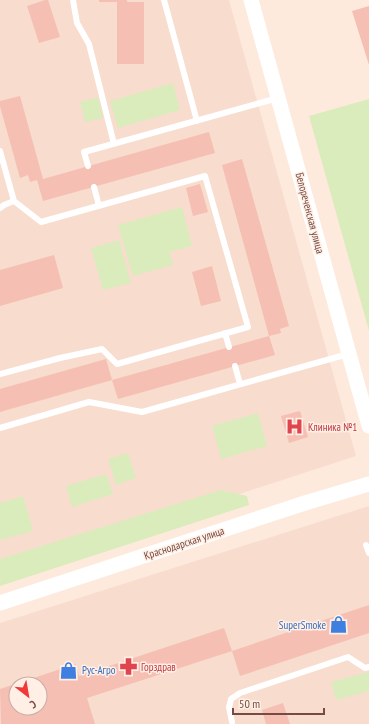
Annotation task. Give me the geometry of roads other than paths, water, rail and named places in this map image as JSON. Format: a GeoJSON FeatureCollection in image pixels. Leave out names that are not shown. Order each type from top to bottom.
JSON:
{"type":"FeatureCollection","features":[{"type":"Feature","properties":{"kind":"street","name":"Белореченская улица"},"geometry":{"type":"LineString","coordinates":[[251,0],[369,426]]}},
{"type":"Feature","properties":{"kind":"street","name":"Краснодарская улица"},"geometry":{"type":"LineString","coordinates":[[0,603],[305,503],[369,484]]}},
{"type":"Feature","properties":{"kind":"lane"},"geometry":{"type":"LineString","coordinates":[[73,0],[77,23],[89,44],[114,144]]}},
{"type":"Feature","properties":{"kind":"lane"},"geometry":{"type":"LineString","coordinates":[[164,0],[197,121]]}},
{"type":"Feature","properties":{"kind":"lane"},"geometry":{"type":"LineString","coordinates":[[88,166],[84,152],[278,98]]}},
{"type":"Feature","properties":{"kind":"lane"},"geometry":{"type":"LineString","coordinates":[[0,150],[14,201],[41,222],[205,176],[248,327],[117,364],[102,349],[60,358],[0,374]]}},
{"type":"Feature","properties":{"kind":"lane"},"geometry":{"type":"LineString","coordinates":[[94,187],[99,206]]}},
{"type":"Feature","properties":{"kind":"lane"},"geometry":{"type":"LineString","coordinates":[[0,208],[14,201]]}},
{"type":"Feature","properties":{"kind":"lane"},"geometry":{"type":"LineString","coordinates":[[226,333],[229,347]]}},
{"type":"Feature","properties":{"kind":"lane"},"geometry":{"type":"LineString","coordinates":[[0,428],[89,402],[142,412],[348,354]]}},
{"type":"Feature","properties":{"kind":"lane"},"geometry":{"type":"LineString","coordinates":[[235,366],[240,384]]}},
{"type":"Feature","properties":{"kind":"lane"},"geometry":{"type":"LineString","coordinates":[[366,545],[369,553]]}},
{"type":"Feature","properties":{"kind":"lane"},"geometry":{"type":"LineString","coordinates":[[231,723],[229,707],[231,699],[240,693],[348,657],[365,668],[369,667]]}},
{"type":"Feature","properties":{"kind":"place","name":"Клиника №1"},"geometry":{"type":"Point","coordinates":[295,427]}},
{"type":"Feature","properties":{"kind":"place","name":"SuperSmoke"},"geometry":{"type":"Point","coordinates":[339,625]}},
{"type":"Feature","properties":{"kind":"place","name":"Горздрав"},"geometry":{"type":"Point","coordinates":[128,667]}},
{"type":"Feature","properties":{"kind":"place","name":"Рус-Агро"},"geometry":{"type":"Point","coordinates":[69,670]}}]}
